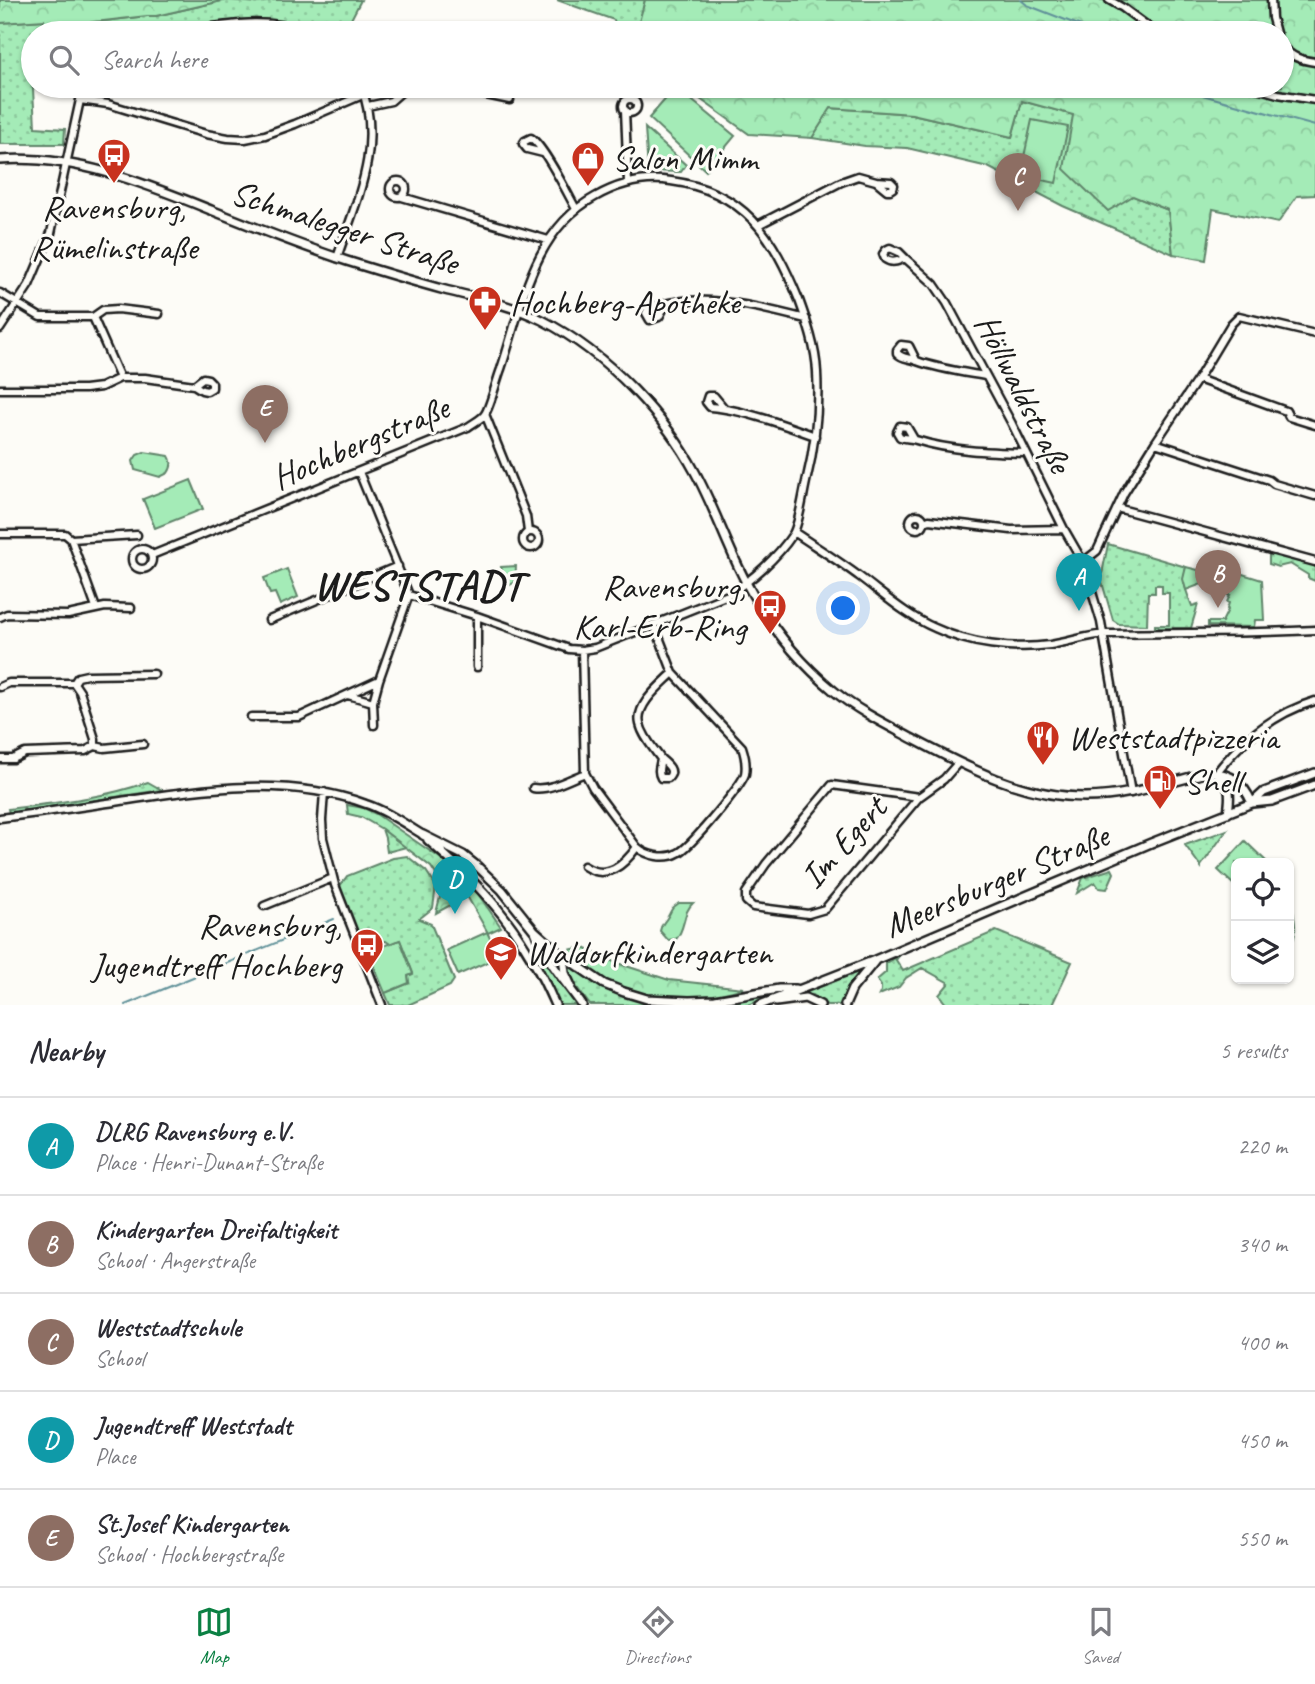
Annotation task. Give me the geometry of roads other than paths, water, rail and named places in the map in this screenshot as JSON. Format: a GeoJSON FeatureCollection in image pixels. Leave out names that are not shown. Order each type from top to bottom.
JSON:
{"type":"FeatureCollection","features":[{"type":"Feature","properties":{"kind":"street"},"geometry":{"type":"LineString","coordinates":[[1109,0],[1141,21]]}},
{"type":"Feature","properties":{"kind":"street"},"geometry":{"type":"LineString","coordinates":[[1271,0],[1273,21]]}},
{"type":"Feature","properties":{"kind":"street"},"geometry":{"type":"LineString","coordinates":[[1294,56],[1315,62]]}},
{"type":"Feature","properties":{"kind":"street"},"geometry":{"type":"LineString","coordinates":[[1294,97],[1315,100]]}},
{"type":"Feature","properties":{"kind":"street"},"geometry":{"type":"LineString","coordinates":[[0,328],[29,285],[51,233],[80,100],[108,104],[206,134],[245,139],[295,124],[356,98]]}},
{"type":"Feature","properties":{"kind":"street"},"geometry":{"type":"LineString","coordinates":[[337,258],[367,163],[370,136],[366,98]]}},
{"type":"Feature","properties":{"kind":"street"},"geometry":{"type":"LineString","coordinates":[[368,106],[394,98]]}},
{"type":"Feature","properties":{"kind":"street"},"geometry":{"type":"LineString","coordinates":[[500,98],[510,100]]}},
{"type":"Feature","properties":{"kind":"street"},"geometry":{"type":"LineString","coordinates":[[625,110],[628,183]]}},
{"type":"Feature","properties":{"kind":"street"},"geometry":{"type":"LineString","coordinates":[[543,153],[576,209]]}},
{"type":"Feature","properties":{"kind":"street","name":"Schmalegger Straße"},"geometry":{"type":"LineString","coordinates":[[0,160],[20,159],[67,164],[130,179],[289,242],[426,285],[520,310],[541,319],[589,349],[635,392],[678,443],[696,473],[757,603],[790,647],[832,689],[868,714],[958,763],[1004,782],[1049,793],[1087,797],[1131,793],[1217,772]]}},
{"type":"Feature","properties":{"kind":"street"},"geometry":{"type":"LineString","coordinates":[[758,225],[841,182],[858,176],[876,181]]}},
{"type":"Feature","properties":{"kind":"street","name":"Hochbergstraße"},"geometry":{"type":"LineString","coordinates":[[152,555],[468,427],[485,414],[538,258],[557,227],[576,209],[602,193],[628,183],[666,180],[702,187],[734,204],[758,225],[783,263],[806,319],[817,369],[817,409],[813,452],[794,531]]}},
{"type":"Feature","properties":{"kind":"street"},"geometry":{"type":"LineString","coordinates":[[402,197],[548,240]]}},
{"type":"Feature","properties":{"kind":"street","name":"Höllwaldstraße"},"geometry":{"type":"LineString","coordinates":[[905,258],[927,276],[941,293],[1083,562],[1103,634],[1131,793]]}},
{"type":"Feature","properties":{"kind":"street"},"geometry":{"type":"LineString","coordinates":[[0,293],[40,317],[93,317],[103,310],[118,309],[159,314]]}},
{"type":"Feature","properties":{"kind":"street"},"geometry":{"type":"LineString","coordinates":[[666,304],[733,303],[806,319]]}},
{"type":"Feature","properties":{"kind":"street"},"geometry":{"type":"LineString","coordinates":[[1083,562],[1097,551],[1124,493],[1231,324],[1239,316],[1315,334]]}},
{"type":"Feature","properties":{"kind":"street"},"geometry":{"type":"LineString","coordinates":[[93,317],[120,378]]}},
{"type":"Feature","properties":{"kind":"street"},"geometry":{"type":"LineString","coordinates":[[916,360],[930,366],[985,376]]}},
{"type":"Feature","properties":{"kind":"street"},"geometry":{"type":"LineString","coordinates":[[0,389],[101,387],[120,378],[145,378],[194,385]]}},
{"type":"Feature","properties":{"kind":"street"},"geometry":{"type":"LineString","coordinates":[[1198,379],[1286,411],[1289,417],[1315,425]]}},
{"type":"Feature","properties":{"kind":"street"},"geometry":{"type":"LineString","coordinates":[[724,408],[815,436]]}},
{"type":"Feature","properties":{"kind":"street"},"geometry":{"type":"LineString","coordinates":[[485,414],[526,516],[528,532]]}},
{"type":"Feature","properties":{"kind":"street"},"geometry":{"type":"LineString","coordinates":[[914,439],[983,452],[1026,453]]}},
{"type":"Feature","properties":{"kind":"street"},"geometry":{"type":"LineString","coordinates":[[1155,443],[1315,496]]}},
{"type":"Feature","properties":{"kind":"street"},"geometry":{"type":"LineString","coordinates":[[359,472],[409,595],[373,702],[374,725]]}},
{"type":"Feature","properties":{"kind":"street"},"geometry":{"type":"LineString","coordinates":[[1117,508],[1315,562]]}},
{"type":"Feature","properties":{"kind":"street"},"geometry":{"type":"LineString","coordinates":[[924,522],[929,520],[1011,530],[1064,528]]}},
{"type":"Feature","properties":{"kind":"street"},"geometry":{"type":"LineString","coordinates":[[409,595],[569,649],[595,648],[728,595],[747,584],[794,531],[901,609],[936,629],[1003,646],[1049,645],[1103,634],[1315,630]]}},
{"type":"Feature","properties":{"kind":"street"},"geometry":{"type":"LineString","coordinates":[[0,534],[65,534],[71,539],[96,608]]}},
{"type":"Feature","properties":{"kind":"street"},"geometry":{"type":"LineString","coordinates":[[71,539],[137,535]]}},
{"type":"Feature","properties":{"kind":"street"},"geometry":{"type":"LineString","coordinates":[[269,620],[398,566]]}},
{"type":"Feature","properties":{"kind":"street"},"geometry":{"type":"LineString","coordinates":[[0,617],[6,614],[68,615],[96,608],[131,608]]}},
{"type":"Feature","properties":{"kind":"street"},"geometry":{"type":"LineString","coordinates":[[477,616],[477,667]]}},
{"type":"Feature","properties":{"kind":"street"},"geometry":{"type":"LineString","coordinates":[[582,650],[585,772],[593,788],[637,847],[646,853],[674,855],[683,850],[737,788],[744,777],[746,759],[742,747],[673,673],[654,624]]}},
{"type":"Feature","properties":{"kind":"street"},"geometry":{"type":"LineString","coordinates":[[661,759],[639,722],[648,699],[673,673]]}},
{"type":"Feature","properties":{"kind":"street"},"geometry":{"type":"LineString","coordinates":[[74,683],[78,677],[87,675],[154,674]]}},
{"type":"Feature","properties":{"kind":"street"},"geometry":{"type":"LineString","coordinates":[[251,717],[299,718],[379,680]]}},
{"type":"Feature","properties":{"kind":"street"},"geometry":{"type":"LineString","coordinates":[[0,687],[9,684],[74,683]]}},
{"type":"Feature","properties":{"kind":"street"},"geometry":{"type":"LineString","coordinates":[[74,683],[80,692],[95,746]]}},
{"type":"Feature","properties":{"kind":"street"},"geometry":{"type":"LineString","coordinates":[[346,694],[373,702]]}},
{"type":"Feature","properties":{"kind":"street"},"geometry":{"type":"LineString","coordinates":[[1217,772],[1259,729],[1315,701]]}},
{"type":"Feature","properties":{"kind":"street"},"geometry":{"type":"LineString","coordinates":[[0,759],[13,759],[25,753],[85,751],[95,746],[104,748],[143,744]]}},
{"type":"Feature","properties":{"kind":"street","name":"Im Egert"},"geometry":{"type":"LineString","coordinates":[[919,797],[832,785],[766,864],[746,892],[746,901],[753,907],[808,914],[825,909],[919,797],[944,779],[958,763]]}},
{"type":"Feature","properties":{"kind":"street"},"geometry":{"type":"LineString","coordinates":[[533,788],[549,787],[585,772]]}},
{"type":"Feature","properties":{"kind":"street"},"geometry":{"type":"LineString","coordinates":[[1217,772],[1236,779],[1252,803]]}},
{"type":"Feature","properties":{"kind":"street"},"geometry":{"type":"LineString","coordinates":[[1217,772],[1229,787],[1231,796],[1228,813]]}},
{"type":"Feature","properties":{"kind":"street","name":"Meersburger Straße"},"geometry":{"type":"LineString","coordinates":[[1252,803],[1264,792],[1315,773]]}},
{"type":"Feature","properties":{"kind":"street","name":"Meersburger Straße"},"geometry":{"type":"LineString","coordinates":[[760,1005],[875,960],[1151,843],[1252,803],[1272,801],[1315,785]]}},
{"type":"Feature","properties":{"kind":"street"},"geometry":{"type":"LineString","coordinates":[[0,818],[230,787],[261,786],[324,792],[377,808],[463,855],[502,890],[534,930],[563,956],[604,984],[647,999],[678,1001],[715,1000],[779,989],[804,988]]}},
{"type":"Feature","properties":{"kind":"street"},"geometry":{"type":"LineString","coordinates":[[324,792],[323,838],[334,881],[382,1005]]}},
{"type":"Feature","properties":{"kind":"street"},"geometry":{"type":"LineString","coordinates":[[423,835],[481,890],[501,914],[525,948],[555,1005]]}},
{"type":"Feature","properties":{"kind":"street"},"geometry":{"type":"LineString","coordinates":[[584,866],[595,871],[619,868],[637,847]]}},
{"type":"Feature","properties":{"kind":"street"},"geometry":{"type":"LineString","coordinates":[[264,906],[334,881]]}},
{"type":"Feature","properties":{"kind":"street"},"geometry":{"type":"LineString","coordinates":[[534,930],[556,971],[582,1005]]}},
{"type":"Feature","properties":{"kind":"street"},"geometry":{"type":"LineString","coordinates":[[563,956],[565,973],[574,993]]}},
{"type":"Feature","properties":{"kind":"street"},"geometry":{"type":"LineString","coordinates":[[845,1005],[852,989],[875,960]]}},
{"type":"Feature","properties":{"kind":"street"},"geometry":{"type":"LineString","coordinates":[[760,1005],[805,998],[820,1005]]}},
{"type":"Feature","properties":{"kind":"waterway"},"geometry":{"type":"LineString","coordinates":[[1021,0],[1027,5],[1068,21]]}},
{"type":"Feature","properties":{"kind":"waterway"},"geometry":{"type":"LineString","coordinates":[[1213,98],[1315,126]]}},
{"type":"Feature","properties":{"kind":"waterway"},"geometry":{"type":"LineString","coordinates":[[125,1005],[334,919]]}},
{"type":"Feature","properties":{"kind":"place","name":"Ravensburg, Rümelinstraße"},"geometry":{"type":"Point","coordinates":[114,185]}},
{"type":"Feature","properties":{"kind":"place","name":"Salon Mimm"},"geometry":{"type":"Point","coordinates":[588,188]}},
{"type":"Feature","properties":{"kind":"place","name":"Weststadtschule"},"geometry":{"type":"Point","coordinates":[1018,211]}},
{"type":"Feature","properties":{"kind":"place","name":"Hochberg-Apotheke"},"geometry":{"type":"Point","coordinates":[485,332]}},
{"type":"Feature","properties":{"kind":"place","name":"St.Josef Kindergarten"},"geometry":{"type":"Point","coordinates":[265,443]}},
{"type":"Feature","properties":{"kind":"place","name":"Kindergarten Dreifaltigkeit"},"geometry":{"type":"Point","coordinates":[1218,608]}},
{"type":"Feature","properties":{"kind":"place","name":"DLRG Ravensburg e.V."},"geometry":{"type":"Point","coordinates":[1079,611]}},
{"type":"Feature","properties":{"kind":"place","name":"Ravensburg, Karl-Erb-Ring"},"geometry":{"type":"Point","coordinates":[770,636]}},
{"type":"Feature","properties":{"kind":"place","name":"Weststadtpizzeria"},"geometry":{"type":"Point","coordinates":[1043,767]}},
{"type":"Feature","properties":{"kind":"place","name":"Shell"},"geometry":{"type":"Point","coordinates":[1160,811]}},
{"type":"Feature","properties":{"kind":"place","name":"Jugendtreff Weststadt"},"geometry":{"type":"Point","coordinates":[455,914]}},
{"type":"Feature","properties":{"kind":"place","name":"Ravensburg, Jugendtreff Hochberg"},"geometry":{"type":"Point","coordinates":[367,975]}},
{"type":"Feature","properties":{"kind":"place","name":"Waldorfkindergarten"},"geometry":{"type":"Point","coordinates":[501,982]}},
{"type":"Feature","properties":{"kind":"district","name":"WESTSTADT"},"geometry":{"type":"Point","coordinates":[419,584]}}]}
